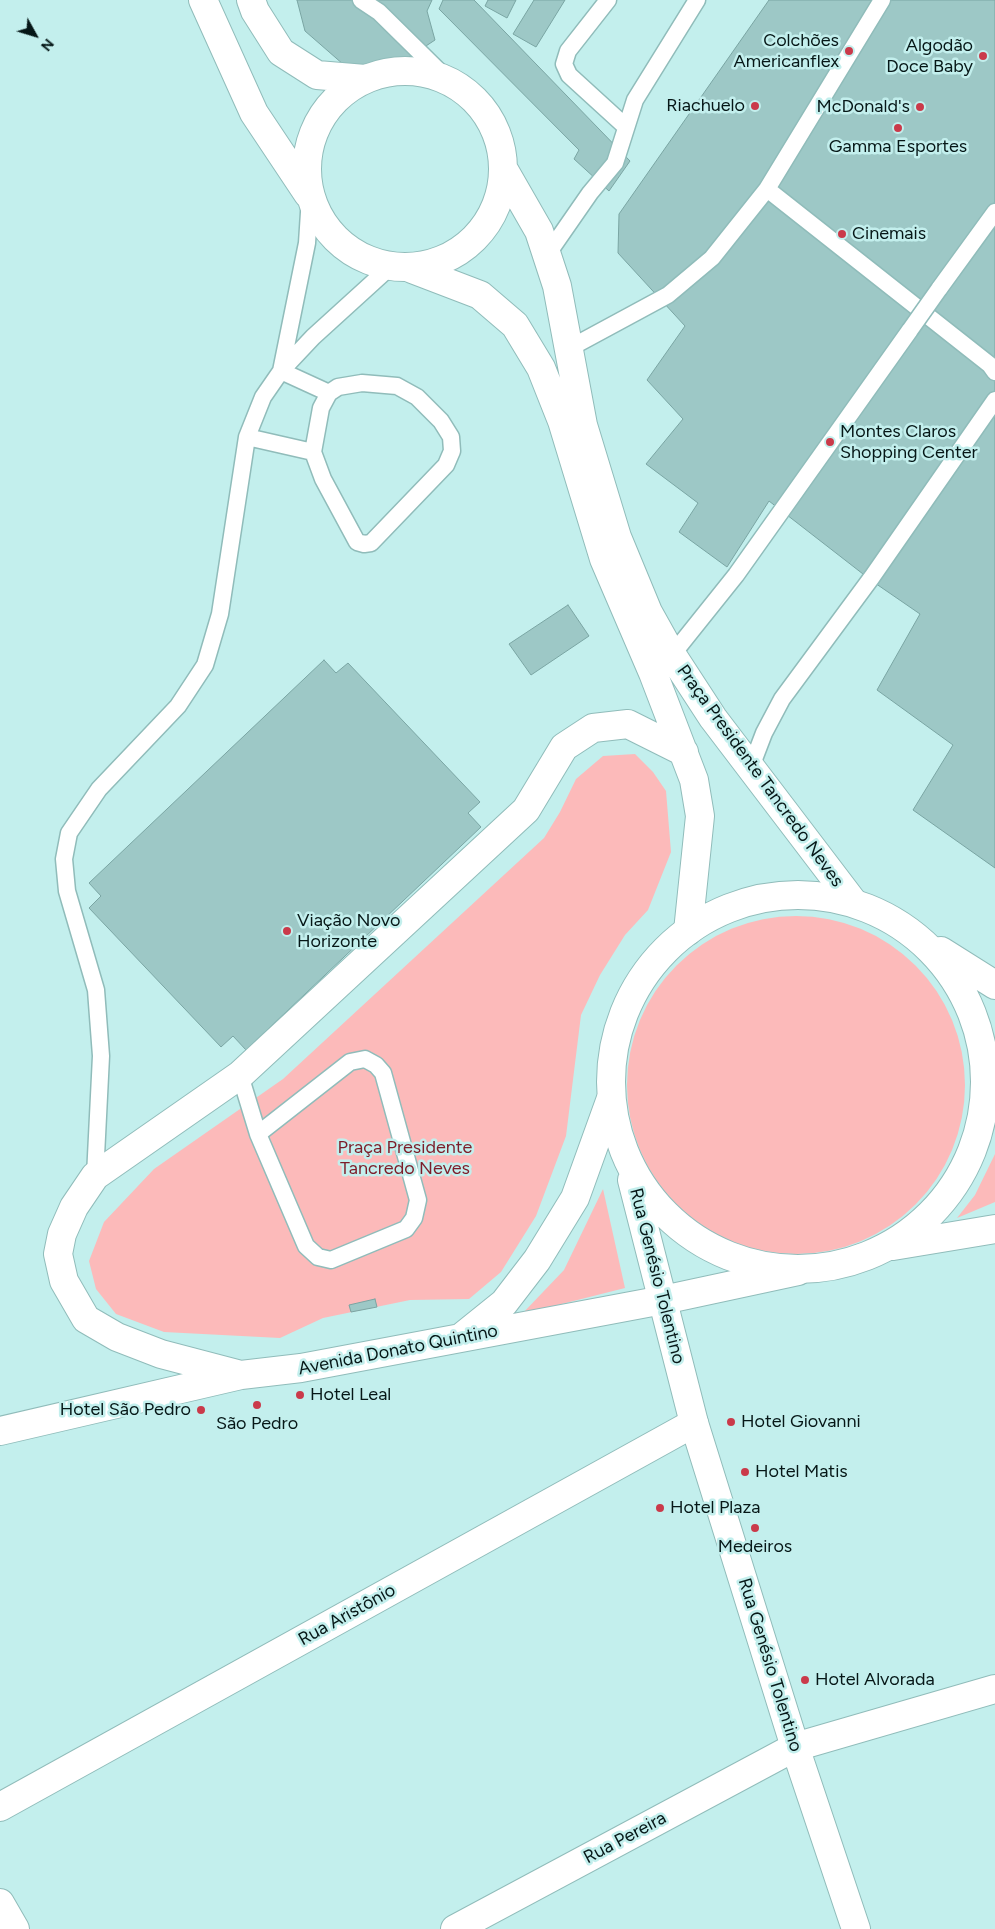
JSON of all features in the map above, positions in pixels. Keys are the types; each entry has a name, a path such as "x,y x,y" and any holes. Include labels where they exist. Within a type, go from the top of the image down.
{"street":[{"path":"203,0 254,113 310,197 321,223 339,244 363,259 401,268 480,295 515,326 541,368 562,421 604,559 653,673 694,780 700,816 688,931"},
{"path":"251,0 255,11 281,52 317,75 365,79"},
{"path":"310,197 306,169 310,141 322,115 341,94 365,79 392,71 420,71 447,80 471,95 489,116 500,142 504,170 500,198 488,224 469,245 445,260 401,268"},
{"name":"Praça Presidente Tancredo Neves","path":"504,170 539,231 547,255 557,286 584,425 617,537 648,612 672,655 713,718 853,902"},
{"path":"241,1375 161,1354 117,1337 86,1319 64,1281 58,1254 62,1234 74,1207 95,1176 240,1075 526,810 564,747 593,728 628,724 684,752"},
{"name":"Praça Presidente Tancredo Neves","path":"796,895 853,902 914,934 943,963 966,997 980,1035 985,1097 970,1157 937,1208 889,1247 845,1265 798,1271 729,1259 670,1222 628,1167 610,1101 610,1071 614,1045 627,1006 642,978 688,931 739,904 796,895"},
{"path":"914,934 995,985"},
{"name":"Praça Presidente Tancredo Neves","path":"460,1338 504,1303 538,1260 575,1198 610,1101"},
{"name":"Rua Genésio Tolentino","path":"628,1167 694,1422 795,1747 856,1929"},
{"path":"889,1247 988,1227"},
{"name":"Avenida Donato Quintino","path":"0,1431 241,1375 301,1368 663,1300 798,1271"},
{"name":"Rua Aristônio","path":"0,1807 694,1422"},
{"name":"Rua Pereira","path":"455,1929 795,1747 995,1689"},
{"path":"0,1902 15,1929"}],"lane":[{"path":"361,0 379,12 447,80"},
{"path":"608,0 568,51 564,64 569,74 626,127"},
{"path":"547,255 590,192 615,163 635,100 697,0"},
{"path":"568,350 668,295 712,258 767,190 882,0"},
{"path":"767,190 990,365 995,372"},
{"path":"281,371 307,243 310,197"},
{"path":"672,655 736,575 995,212"},
{"path":"95,1176 101,1056 96,990 68,891 64,859 69,833 99,789 178,706 205,665 220,614 247,437 262,396 281,371 313,337 401,268"},
{"path":"281,371 329,393"},
{"path":"362,383 397,386 417,397 441,421 451,437 452,451 446,465 371,543 364,544 357,542 323,479 313,452 321,408 329,393 338,387 362,383"},
{"path":"751,766 764,733 782,699 872,577 995,400"},
{"path":"247,437 313,452"},
{"path":"240,1075 258,1134 306,1246 318,1257 331,1260 406,1230 414,1218 418,1200 383,1073 376,1065 365,1059 350,1062 258,1134"}],"green space":[{"name":"Praça Presidente Tancredo Neves","path":"635,754 653,772 666,791 671,852 648,910 625,935 600,975 581,1015 566,1136 536,1216 501,1272 469,1299 410,1300 323,1318 280,1338 164,1332 116,1314 96,1289 89,1261 104,1222 154,1169 283,1079 544,838 560,812 576,779 603,756"},
{"path":"796,916 829,919 845,923 876,936 903,954 927,978 945,1005 958,1036 962,1052 965,1085 962,1118 958,1134 945,1165 927,1192 903,1216 876,1234 845,1247 829,1251 796,1254 763,1251 747,1247 716,1234 689,1216 665,1192 647,1165 634,1134 630,1118 627,1085 630,1052 634,1036 647,1005 665,978 689,954 716,936 747,923 763,919"},
{"path":"995,1154 995,1202 957,1218 975,1195"},
{"path":"603,1189 625,1288 522,1314 564,1270"}],"building":[{"path":"297,0 432,0 427,11 435,40 367,85 305,31"},
{"path":"443,0 474,0 630,161 609,191 574,159 579,150 439,9"},
{"path":"488,0 516,0 507,18 485,6"},
{"path":"534,0 565,0 536,47 513,34"},
{"name":"Montes Claros Shopping Center","path":"769,0 995,0 995,868 913,810 953,745 877,690 920,614 872,581 769,501 727,567 679,532 698,503 646,464 683,419 647,380 685,326 618,253 619,214"},
{"path":"568,605 589,636 531,675 509,644"},
{"path":"324,660 336,673 348,663 480,802 468,813 481,827 246,1050 233,1036 221,1047 89,908 101,896 89,883"},
{"path":"375,1299 377,1307 351,1312 349,1305"}],"place":[{"name":"Colchões Americanflex","path":"849,51"},
{"name":"Algodão Doce Baby","path":"983,56"},
{"name":"Riachuelo","path":"755,106"},
{"name":"McDonald's","path":"920,107"},
{"name":"Gamma Esportes","path":"898,128"},
{"name":"Cinemais","path":"842,234"},
{"name":"Montes Claros Shopping Center","path":"830,442"},
{"name":"Viação Novo Horizonte","path":"287,931"},
{"name":"Hotel Leal","path":"300,1395"},
{"name":"São Pedro","path":"257,1405"},
{"name":"Hotel São Pedro","path":"201,1410"},
{"name":"Hotel Giovanni","path":"731,1422"},
{"name":"Hotel Matis","path":"745,1472"},
{"name":"Hotel Plaza","path":"660,1508"},
{"name":"Medeiros","path":"755,1528"},
{"name":"Hotel Alvorada","path":"805,1680"}]}
